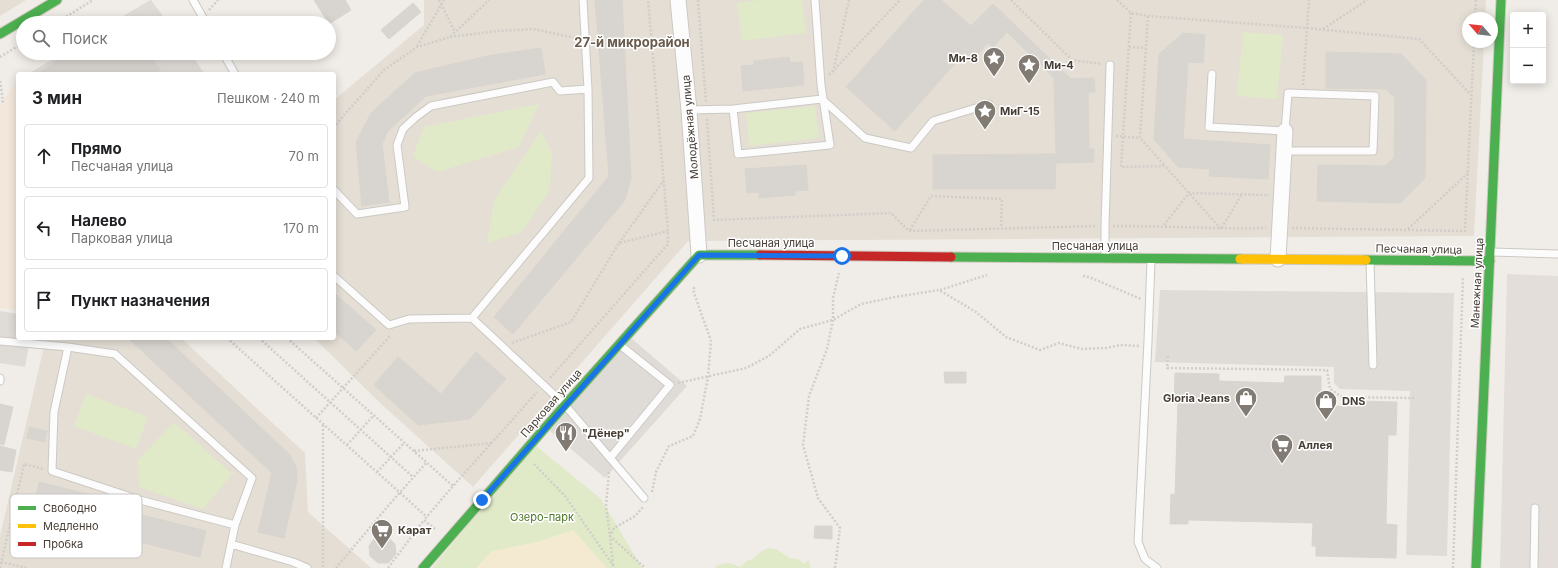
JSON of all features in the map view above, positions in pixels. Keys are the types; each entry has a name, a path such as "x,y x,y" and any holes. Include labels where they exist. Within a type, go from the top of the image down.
{"street":[{"path":"30,16 56,0"},
{"name":"Молодёжная улица","path":"678,0 689,110 699,255"},
{"name":"Манежная улица","path":"1476,568 1501,0"},
{"path":"0,34 16,24"},
{"path":"1278,259 1285,130"},
{"name":"Песчаная улица","path":"699,255 1370,260 1490,257"},
{"name":"Парковая улица","path":"423,568 565,405 699,255"}],"lane":[{"path":"193,0 202,16"},
{"path":"472,318 589,178 588,89 583,0"},
{"path":"733,109 738,154 830,145 822,99 815,0"},
{"path":"227,60 233,72"},
{"path":"1105,258 1110,65"},
{"path":"1212,74 1209,127 1285,130 1288,94 1375,96 1373,151 1284,151"},
{"path":"336,192 357,214 405,207 397,145 403,129 431,106 553,82 560,91 588,89"},
{"path":"689,110 733,109 822,99 865,138 911,148 933,122 989,104"},
{"path":"1490,257 1558,254"},
{"path":"1151,258 1138,542 1145,559 1157,568"},
{"path":"1370,260 1373,365"},
{"path":"336,278 389,325 410,319 472,318 565,405 646,500"},
{"path":"0,341 68,347 115,354 252,478 235,525 226,568"},
{"path":"610,458 670,385 619,344"},
{"path":"68,347 54,412 52,471 122,494"},
{"path":"142,501 235,525"},
{"path":"1534,568 1535,508"},
{"path":"231,544 293,562 307,568"}],"path":[{"path":"67,16 93,0"},
{"path":"439,0 455,32"},
{"path":"417,46 444,0"},
{"path":"450,37 489,0"},
{"path":"388,568 452,486 493,443 668,244 664,180 648,0"},
{"path":"832,72 850,0"},
{"path":"821,84 900,0"},
{"path":"1011,0 1072,60 1110,65"},
{"path":"1117,0 1131,13 1148,16 1307,28 1419,39 1471,95"},
{"path":"1302,94 1309,0"},
{"path":"1322,30 1367,0"},
{"path":"1475,12 1476,0"},
{"path":"1131,13 1121,167 1165,166"},
{"path":"1140,138 1148,16"},
{"path":"336,125 384,70 417,46 450,37 497,31 534,29 558,35 585,39"},
{"path":"0,57 16,47"},
{"path":"1128,47 1146,48"},
{"path":"714,220 891,213 909,231 1164,226 1221,229 1280,228 1465,231 1474,48"},
{"path":"0,81 3,101 0,103"},
{"path":"1109,136 1140,138 1221,229"},
{"path":"1408,230 1468,173"},
{"path":"502,346 571,322 619,243 664,180"},
{"path":"1164,226 1189,193"},
{"path":"1189,193 1270,195"},
{"path":"1221,229 1242,194"},
{"path":"909,231 931,196 1002,199 1001,228"},
{"path":"619,243 668,230"},
{"path":"835,568 840,528 818,498 803,445 809,396 827,349 833,320 834,298 842,256"},
{"path":"670,385 746,368 769,356 800,329 833,320 861,304 940,290 989,274"},
{"path":"1452,568 1464,274"},
{"path":"1082,276 1090,277 1150,302"},
{"path":"610,536 614,528 635,516 646,500 656,472 669,446 693,436 700,419 708,377 711,341 693,290 695,283 691,284"},
{"path":"940,290 976,312 1006,336 1040,350 1060,343 1082,349 1106,348 1120,345 1147,347"},
{"path":"316,418 395,330 389,325"},
{"path":"229,340 427,517"},
{"path":"261,340 413,477"},
{"path":"289,340 452,486"},
{"path":"1168,356 1168,368 1326,370 1330,389 1342,397 1414,398"},
{"path":"347,445 374,416"},
{"path":"323,424 324,568"},
{"path":"377,472 404,443"},
{"path":"413,451 493,443"},
{"path":"610,458 606,506 613,565"},
{"path":"336,568 426,462"},
{"path":"534,463 565,496 615,568"},
{"path":"17,494 24,464 52,471"},
{"path":"424,520 447,540"},
{"path":"0,568 10,524"},
{"path":"610,536 645,568"},
{"path":"1,562 27,568"}],"shaded area":[{"path":"0,0 26,0 0,16"},
{"path":"151,0 163,16 124,16"},
{"path":"424,0 1486,0 1485,12 1462,12 1462,48 1484,48 1474,236 688,241 473,487 378,401 316,340 336,340 336,98 424,25"},
{"path":"51,60 195,60 204,72 31,72"},
{"path":"16,83 16,311 0,308 0,105"},
{"path":"1507,274 1558,276 1558,568 1500,568"},
{"path":"1160,290 1454,293 1447,556 1406,555 1410,391 1340,389 1334,383 1334,367 1155,362"},
{"path":"0,311 16,314 16,340 30,340 25,367 0,363"},
{"path":"630,337 687,386 605,478 550,431"},
{"path":"46,340 183,340 305,453 308,512 371,568 0,568 0,536"}],"green space":[{"path":"760,0 802,0 806,33 742,41 737,3"},
{"path":"1243,32 1283,35 1277,99 1237,96"},
{"path":"539,104 519,147 437,172 413,156 424,127"},
{"path":"815,106 819,138 749,146 746,113"},
{"path":"541,131 552,153 550,190 522,232 487,243 494,200"},
{"path":"86,394 148,417 136,449 74,426"},
{"path":"174,422 232,474 203,509 139,487 138,460"},
{"name":"Озеро-парк","path":"535,445 601,499 642,568 432,568"},
{"path":"768,548 776,549 790,558 798,559 805,564 809,561 811,568 715,568 717,565 728,563 741,567 746,561 753,559 760,552"}],"sand":[{"path":"573,530 607,568 476,568 492,551 537,542"}],"building":[{"path":"314,0 345,0 351,10 336,20 336,16 324,16"},
{"path":"595,0 622,0 631,178 625,200 513,334 494,317 609,176"},
{"path":"924,0 941,0 971,26 993,4 1071,79 1094,78 1095,92 1088,92 1089,149 1094,149 1094,162 1056,163 1056,157 1055,189 933,189 933,155 1056,154 1054,78 1007,32 993,47 988,43 973,59 965,52 895,131 846,87"},
{"path":"413,3 421,12 389,39 381,30"},
{"path":"1183,33 1205,35 1203,63 1188,62 1183,139 1270,145 1268,179 1209,176 1210,169 1178,167 1154,139 1159,54"},
{"path":"541,48 545,74 426,96 388,131 382,144 389,202 362,206 356,142 371,113 415,73 487,56"},
{"path":"1326,52 1401,54 1426,80 1425,178 1400,203 1317,201 1318,165 1385,166 1394,158 1395,98 1386,89 1326,88"},
{"path":"789,57 790,63 802,62 804,85 743,91 741,66 754,65 754,61"},
{"path":"59,60 154,60 160,70 157,72 40,72"},
{"path":"806,165 808,190 795,191 795,195 759,198 759,192 747,193 745,169"},
{"path":"336,295 376,330 356,351 336,333"},
{"path":"130,340 168,340 289,454 296,467 297,481 284,538 258,532 272,473"},
{"path":"476,352 506,379 470,419 418,425 374,385 398,357 441,394"},
{"path":"944,372 966,372 966,383 945,383"},
{"name":"Аллея","path":"1175,373 1219,374 1219,381 1284,383 1285,376 1321,376 1321,396 1329,406 1354,407 1354,401 1397,402 1396,435 1388,435 1386,524 1397,525 1396,558 1316,556 1316,546 1312,546 1313,523 1188,520 1188,524 1170,524 1171,494 1175,495 1178,403 1174,403"},
{"path":"0,404 13,407 4,445 0,444"},
{"path":"29,427 47,431 45,442 27,438"},
{"path":"0,446 16,450 12,472 0,470"},
{"path":"39,482 88,494 36,494"},
{"path":"142,515 206,531 200,557 142,542"},
{"path":"815,526 832,526 832,539 814,538"},
{"name":"Карат","path":"376,536 387,536 395,544 396,554 388,563 378,563 370,556 369,546"}],"traffic: fast":[{"path":"30,16 57,0"},
{"path":"1476,568 1501,0"},
{"path":"0,34 16,24"},
{"path":"423,568 565,405 699,255 760,255"},
{"path":"951,257 1240,259"},
{"path":"1366,260 1490,261"}],"traffic: slow":[{"path":"1240,259 1366,260"}],"traffic: jam":[{"path":"760,255 951,257"}],"place":[{"name":"Ми-8","path":"994,78"},
{"name":"Ми-4","path":"1029,84"},
{"name":"МиГ-15","path":"985,130"},
{"name":"Gloria Jeans","path":"1246,418"},
{"name":"DNS","path":"1326,420"},
{"name":"\"Дёнер\"","path":"566,452"},
{"name":"Аллея","path":"1282,464"},
{"name":"Карат","path":"382,550"}],"district":[{"name":"27-й микрорайон","path":"632,42"}],"route":[{"path":"482,500 699,255 842,256"}]}
